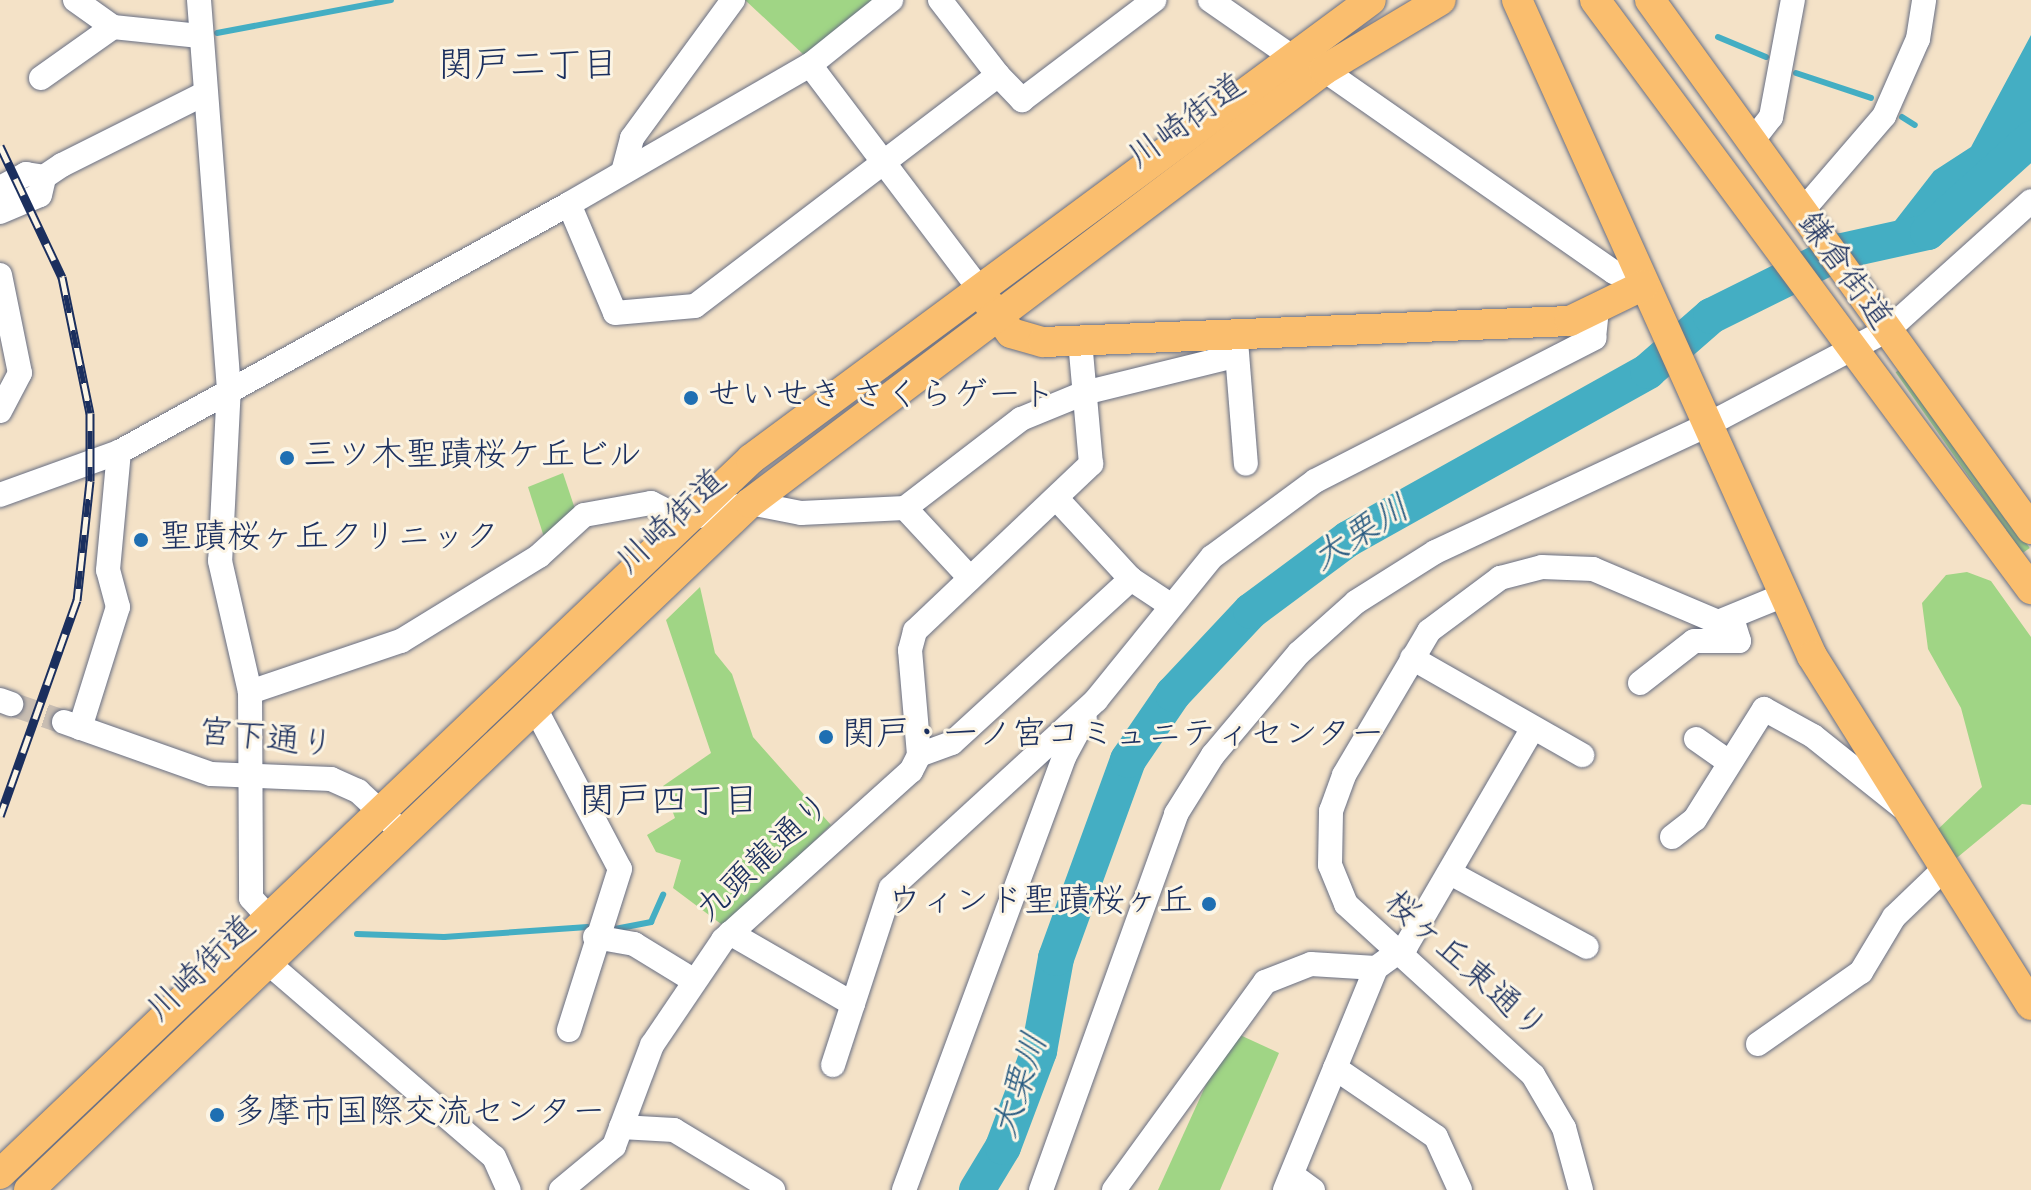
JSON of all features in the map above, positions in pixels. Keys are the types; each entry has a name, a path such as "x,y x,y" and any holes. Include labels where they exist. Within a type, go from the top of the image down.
{"main road":[{"name":"川崎街道","path":"3,1168 684,520 786,430 1289,55 1371,0"},
{"name":"川崎街道","path":"36,1188 402,832 750,503 994,312 1324,70 1441,0"},
{"path":"1517,0 1784,595 1837,702 2031,1005"},
{"name":"鎌倉街道","path":"1595,0 2031,589"},
{"name":"鎌倉街道","path":"1650,0 1806,212 2031,529"},
{"path":"977,286 994,312 1026,340 1236,346 1570,321 1597,308 1650,298"}],"street":[{"path":"75,0 113,27 200,36"},
{"path":"199,0 229,386 220,561 250,692 251,898 268,917"},
{"path":"623,172 632,138 733,0"},
{"path":"0,495 119,452 229,386 569,204 810,65 891,0"},
{"path":"940,0 998,75 1022,100 1154,0"},
{"path":"1210,0 1289,55"},
{"path":"1753,140 1771,117 1793,0"},
{"path":"1806,212 1884,116 1918,39 1924,0"},
{"path":"41,78 113,27"},
{"path":"810,65 977,286"},
{"path":"1324,70 1650,298"},
{"path":"569,204 615,313 695,306 998,75"},
{"path":"0,188 26,174 44,177 204,94"},
{"path":"0,212 40,195 44,177"},
{"path":"1041,1190 1176,814 1261,693 1315,637 1402,571 1850,346 1886,324 2031,201"},
{"path":"0,275 20,373 0,411"},
{"path":"904,1190 1064,757 1096,700 1167,603 1222,548 1315,481 1594,338 1597,308"},
{"path":"1080,341 1091,464 1058,500 970,578 911,640 919,755 952,743 1131,579"},
{"path":"250,692 401,641 539,556 584,515 651,503 684,520 750,503 801,513 905,508 1021,419 1084,393 1236,346 1246,464"},
{"name":"宮下通り","path":"119,452 108,570 118,607 72,725 180,767 251,777 331,779 380,811 402,832"},
{"path":"1058,500 1131,579 1167,603"},
{"path":"905,508 970,578"},
{"name":"桜ヶ丘東通り","path":"1581,1190 1564,1128 1533,1075 1386,962 1346,904 1328,839 1344,775 1412,658 1469,595 1542,567 1606,573 1703,620 1733,621"},
{"path":"1640,683 1694,641 1739,641 1733,621 1784,595"},
{"path":"1412,658 1582,755"},
{"path":"833,1065 891,888 1096,700"},
{"path":"534,706 620,869 595,937 569,1030"},
{"path":"1672,837 1695,819 1728,761 1764,709 1813,736 1904,809"},
{"path":"1313,1190 1289,1183 1335,1068 1386,962 1452,874 1533,728"},
{"path":"1696,739 1728,761"},
{"name":"九頭龍通り","path":"561,1190 610,1153 652,1045 693,980 730,933 911,771 919,755"},
{"path":"1758,1044 1861,972 1894,917 1943,870"},
{"path":"1452,874 1587,947"},
{"path":"730,933 853,1004"},
{"path":"595,937 634,944 693,980"},
{"path":"267,962 494,1157 509,1190"},
{"path":"1114,1190 1265,982 1311,964 1386,962"},
{"path":"1335,1068 1436,1137 1460,1190"},
{"path":"621,1127 674,1130 773,1190"},
{"path":"3,1168 36,1188"}],"green space":[{"path":"745,0 876,0 804,55"},
{"path":"1903,367 2030,548 2022,553 1896,372"},
{"path":"563,473 576,512 544,537 528,487"},
{"path":"1967,572 1991,581 2031,637 2031,805 2022,804 1953,861 1934,833 1982,787 1961,708 1928,649 1922,603 1946,575"},
{"path":"700,587 715,653 732,674 753,737 831,825 725,927 673,888 681,860 656,852 647,835 675,818 663,786 711,753 666,620"},
{"path":"1240,1035 1279,1053 1220,1190 1158,1190 1220,1054"}],"water":[{"path":"2031,35 2031,155 1928,232 1878,243 1934,171 1971,147"}],"waterway":[{"path":"217,33 391,0"},
{"path":"1718,37 1766,57"},
{"path":"1796,73 1871,98"},
{"path":"1902,117 1915,125"},
{"name":"大栗川","path":"977,1190 1003,1147 1039,1051 1056,958 1128,760 1173,694 1251,611 1348,539 1648,371 1711,316 1842,251 1928,232 2031,139"},
{"path":"615,929 651,922 663,895"},
{"path":"357,934 444,937 588,927"}],"tunnel":[{"path":"11,704 64,722"}],"railway":[{"path":"0,146 62,277 90,413 90,481 77,600 0,816"}],"place":[{"name":"せいせき さくらゲート","path":"691,398"},
{"name":"三ツ木聖蹟桜ケ丘ビル","path":"287,458"},
{"name":"聖蹟桜ヶ丘クリニック","path":"141,540"},
{"name":"関戸・一ノ宮コミュニティセンター","path":"826,737"},
{"name":"ウィンド聖蹟桜ヶ丘","path":"1209,904"},
{"name":"多摩市国際交流センター","path":"217,1115"}],"district":[{"name":"関戸二丁目","path":"528,68"},
{"name":"関戸四丁目","path":"669,804"}]}
